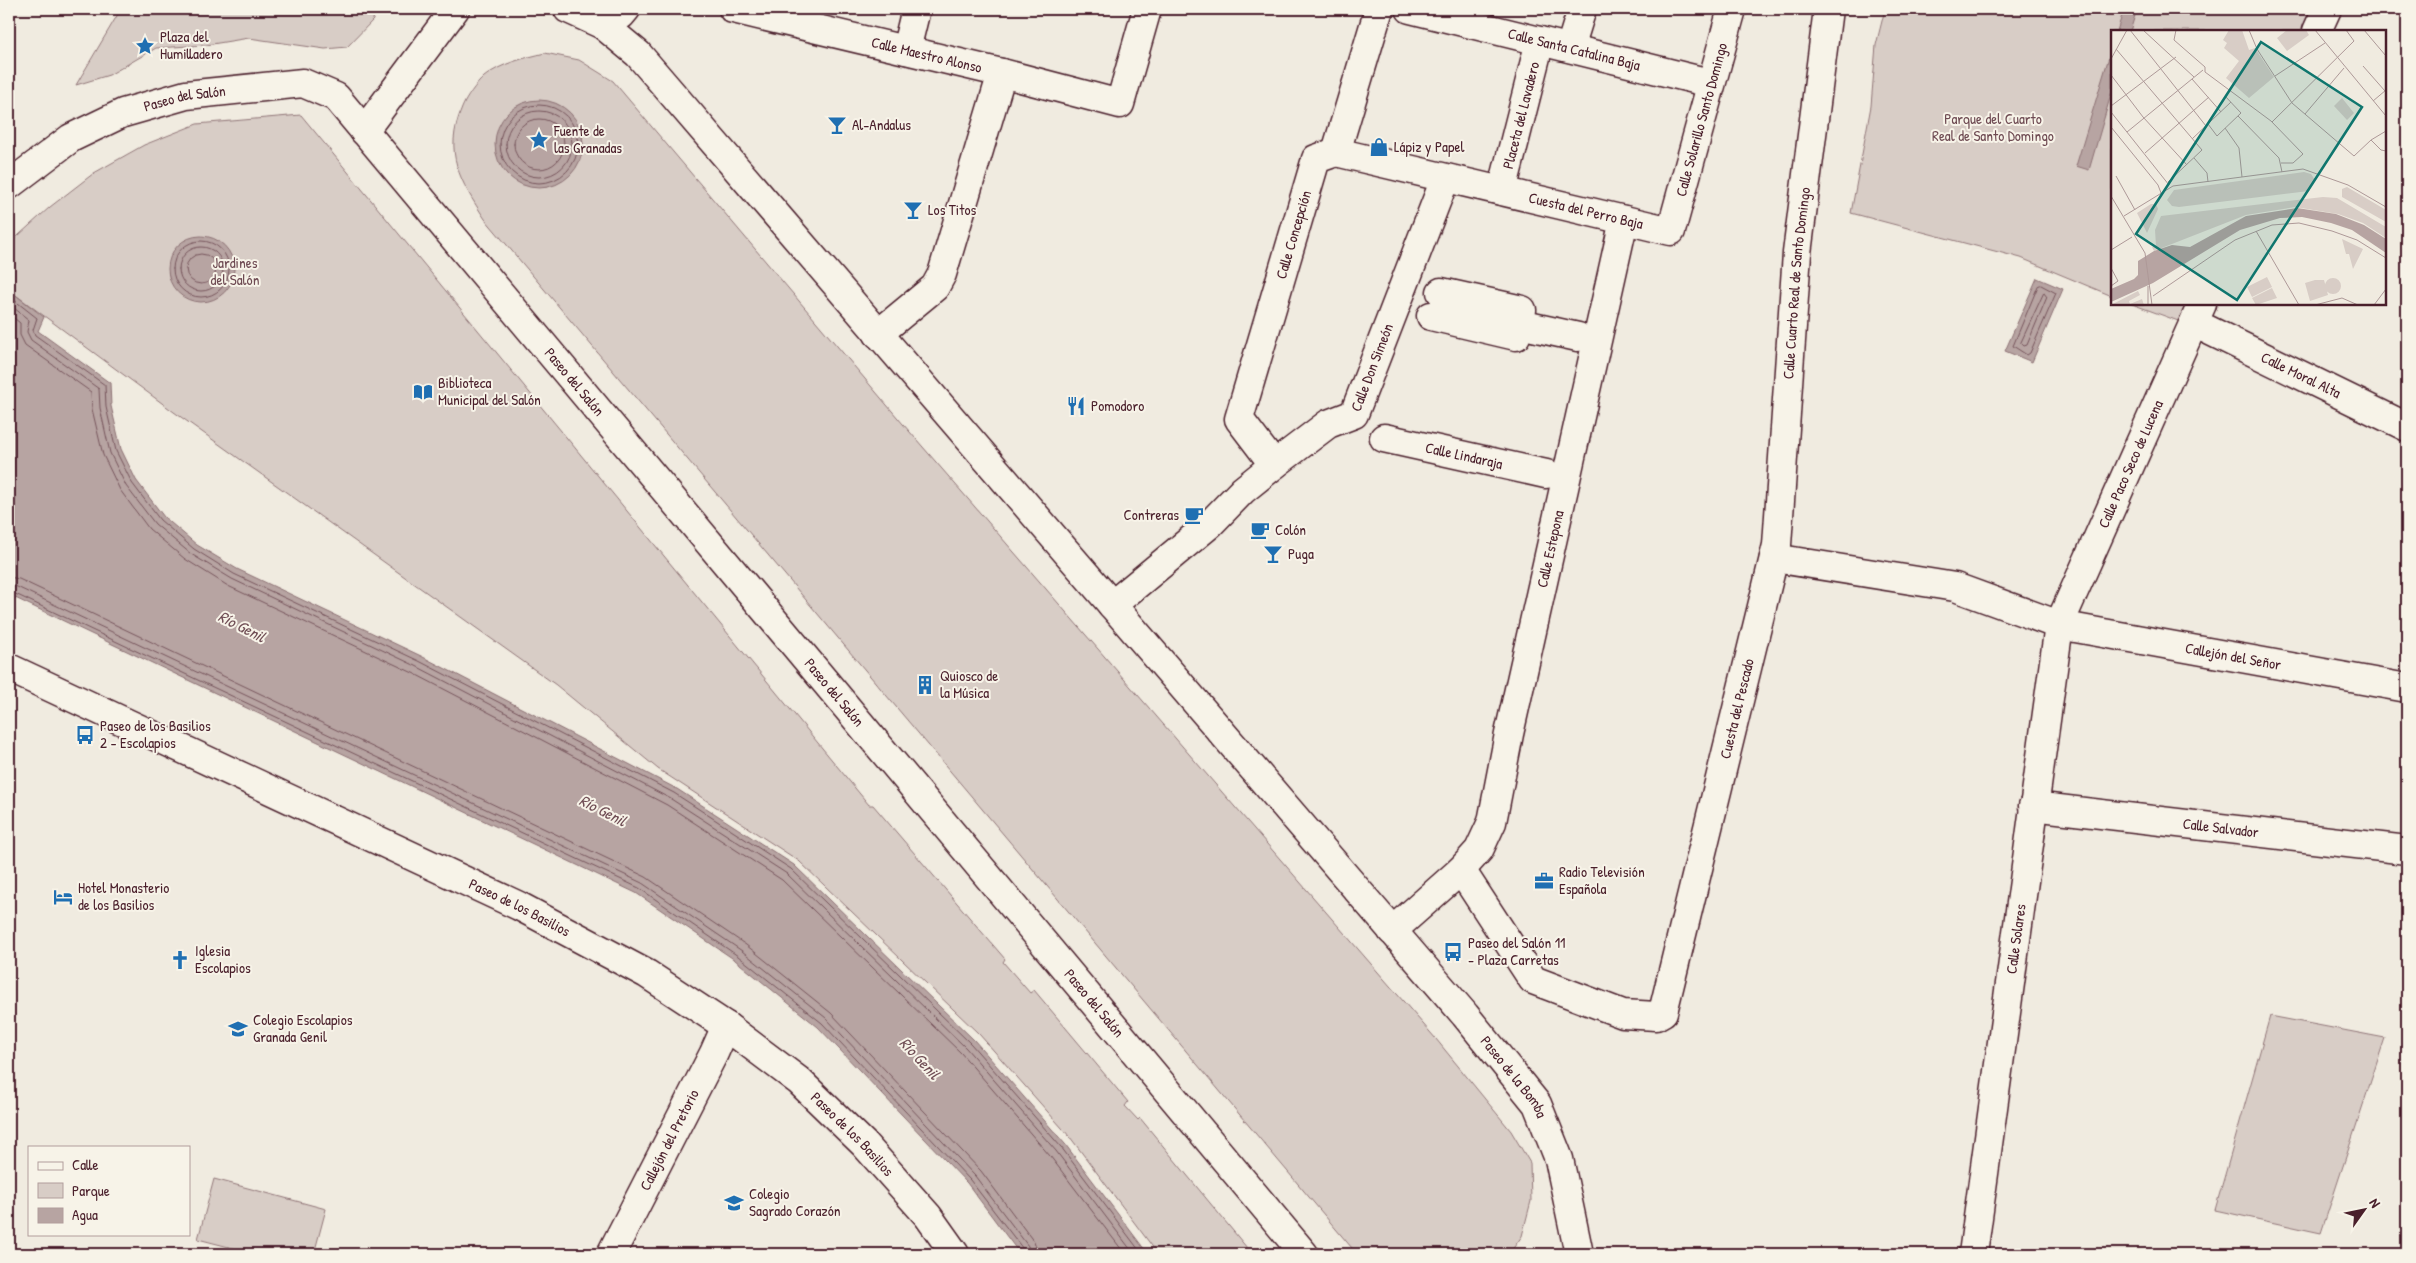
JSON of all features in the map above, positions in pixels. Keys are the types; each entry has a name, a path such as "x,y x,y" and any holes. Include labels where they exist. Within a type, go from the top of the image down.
{"street":[{"path":"364,130 455,9"},
{"path":"603,25 621,15 626,9"},
{"name":"Calle Maestro Alonso","path":"733,9 1002,73 1120,104 1147,9"},
{"path":"906,50 916,9"},
{"path":"1336,152 1380,9"},
{"name":"Calle Santa Catalina Baja","path":"1410,9 1710,83"},
{"path":"1570,48 1582,9"},
{"name":"Calle Solarillo Santo Domingo","path":"1671,231 1710,83 1732,9"},
{"name":"Calle Cuarto Real de Santo Domingo","path":"1774,558 1777,545 1797,253 1828,9"},
{"path":"2317,30 2327,9"},
{"path":"572,10 603,25 638,54 1392,931"},
{"name":"Placeta del Lavadero","path":"1502,191 1540,41"},
{"path":"878,334 935,287 942,274 1002,73"},
{"name":"Paseo del Salón","path":"9,185 71,138 123,113 186,95 303,82 336,97 1304,1254"},
{"name":"Cuesta del Perro Baja","path":"1336,152 1671,231"},
{"name":"Calle Concepción","path":"1274,466 1239,419 1316,159 1336,152"},
{"name":"Calle Don Simeón","path":"1112,605 1210,524 1243,490 1328,424 1354,414 1445,179"},
{"name":"Calle Estepona","path":"1392,931 1461,870 1479,850 1492,822 1509,734 1624,220"},
{"path":"1436,304 1516,336 1519,324 1578,337"},
{"name":"Calle Moral Alta","path":"2198,314 2407,427"},
{"name":"Calle Paco Seco de Lucena","path":"2059,625 2198,314"},
{"name":"Calle Lindaraja","path":"1384,438 1546,474"},
{"path":"1774,558 1955,587 2059,625"},
{"name":"Cuesta del Pescado","path":"1461,870 1533,980 1623,1014 1656,1016 1663,1012 1774,558"},
{"name":"Callejón del Señor","path":"2059,625 2407,688"},
{"name":"Calle Solares","path":"1972,1254 2059,625"},
{"name":"Paseo de los Basilios","path":"9,668 519,906 647,974 726,1026 799,1081 864,1144 928,1216 956,1254"},
{"name":"Calle Salvador","path":"2033,806 2407,850"},
{"name":"Paseo de la Bomba","path":"1392,931 1465,1015 1537,1104 1559,1158 1579,1254"},
{"name":"Callejón del Pretorio","path":"612,1254 726,1026"}],"green space":[{"name":"Plaza del Humilladero","path":"121,9 375,9 373,20 347,47 325,49 249,38 206,45 156,48 109,75 76,85"},
{"name":"Parque del Cuarto Real de Santo Domingo","path":"1885,9 2315,9 2305,30 2111,30 2111,296 2021,258 1851,213 1871,106 1876,45"},
{"path":"545,53 579,60 613,81 903,424 1436,1039 1511,1131 1530,1163 1531,1201 1522,1236 1509,1254 1357,1254 485,219 468,192 457,166 454,153 454,139 462,108 475,87 491,72 513,62"},
{"name":"Jardines del Salón","path":"301,115 869,805 873,805 1005,959 1003,962 1030,993 1034,990 1128,1102 1125,1106 1138,1120 1140,1118 1252,1254 1158,1254 1070,1137 979,1034 799,861 658,769 556,685 174,412 9,290 9,244 50,207 94,173 144,145 197,124"},
{"path":"2135,305 2189,305 2181,322"},
{"path":"2270,1016 2385,1038 2321,1233 2215,1210"},
{"path":"214,1179 326,1209 314,1254 256,1254 198,1239"}],"water":[{"path":"2124,9 2137,9 2130,30 2117,30"},
{"path":"2111,50 2111,94 2089,170 2076,166"},
{"name":"Fuente de las Granadas","path":"539,100 556,103 570,113 580,127 583,144 580,161 570,175 556,185 539,188 522,185 508,175 498,161 495,144 498,127 508,113 522,103"},
{"path":"194,236 208,236 220,241 229,250 234,262 232,282 225,293 208,302 194,302 182,297 173,288 168,276 168,262 173,250 182,241"},
{"path":"2037,278 2063,289 2032,362 2005,351"},
{"name":"Río Genil","path":"9,290 44,317 38,331 110,383 111,406 121,449 136,480 164,517 197,545 237,569 421,656 677,789 794,865 974,1040 1065,1144 1148,1254 1020,1254 967,1183 818,1027 735,960 636,893 9,595"}],"place":[{"name":"Plaza del Humilladero","path":"145,46"},
{"name":"Al-Andalus","path":"837,125"},
{"name":"Fuente de las Granadas","path":"539,140"},
{"name":"Lápiz y Papel","path":"1379,147"},
{"name":"Los Titos","path":"913,210"},
{"name":"Biblioteca Municipal del Salón","path":"423,392"},
{"name":"Pomodoro","path":"1076,406"},
{"name":"Contreras","path":"1194,515"},
{"name":"Colón","path":"1260,530"},
{"name":"Puga","path":"1273,554"},
{"name":"Quiosco de la Música","path":"925,685"},
{"name":"Paseo de los Basilios 2 - Escolapios","path":"85,735"},
{"name":"Radio Televisión Española","path":"1544,881"},
{"name":"Hotel Monasterio de los Basilios","path":"63,897"},
{"name":"Paseo del Salón 11 - Plaza Carretas","path":"1453,952"},
{"name":"Iglesia Escolapios","path":"180,960"},
{"name":"Colegio Escolapios Granada Genil","path":"238,1029"},
{"name":"Colegio Sagrado Corazón","path":"734,1203"}]}
